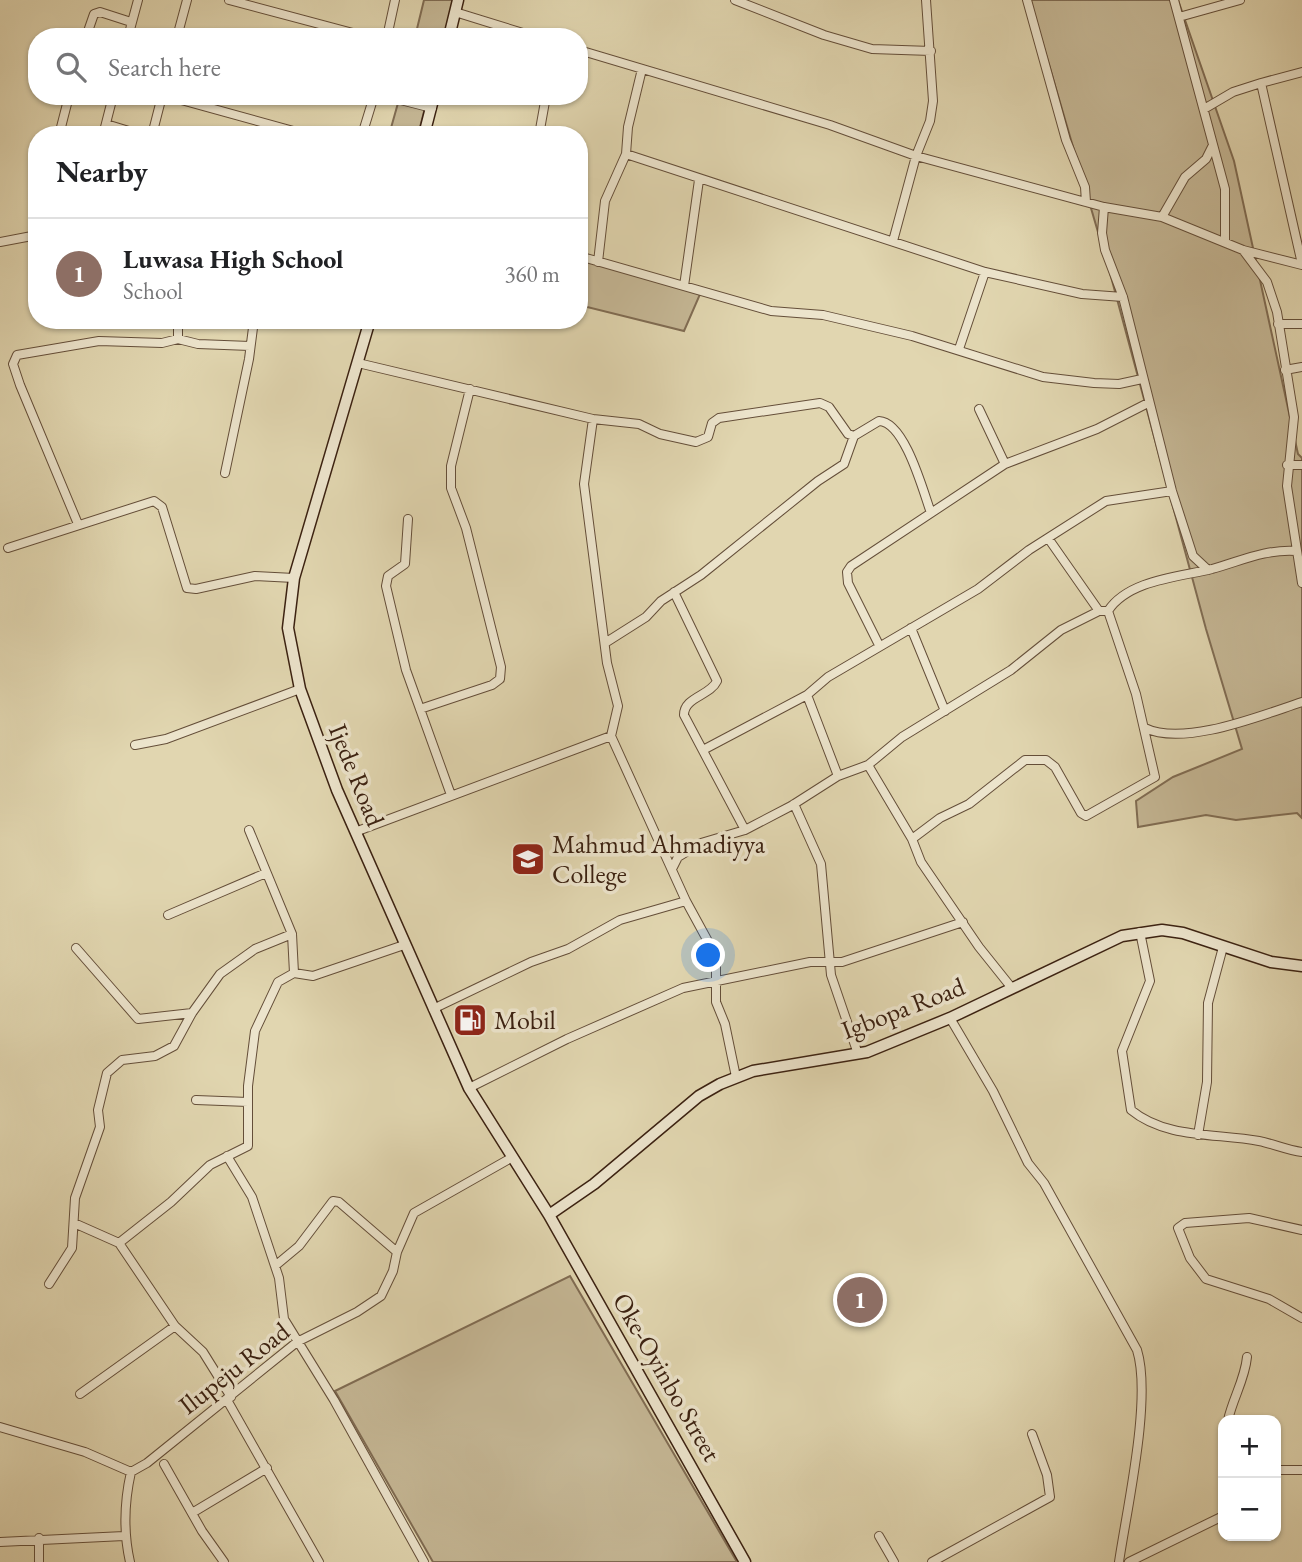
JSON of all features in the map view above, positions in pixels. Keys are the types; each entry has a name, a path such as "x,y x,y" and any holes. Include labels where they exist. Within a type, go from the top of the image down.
{"main road":[{"path":"451,28 458,0"},
{"path":"426,126 432,105"},
{"name":"Ijede Road","path":"367,329 294,578 288,628 300,689 314,733 355,832 469,1088 549,1215"},
{"name":"Igbopa Road","path":"549,1215 594,1184 699,1096 736,1077 777,1066 858,1054 950,1018 1108,942 1140,932 1183,933 1271,962 1302,966"},
{"name":"Oke-Oyinbo Street","path":"549,1215 745,1562"}],"street":[{"path":"130,28 138,0"},
{"path":"179,28 187,0"},
{"path":"229,0 334,28"},
{"path":"389,28 395,0"},
{"path":"735,0 824,35 872,49 931,51"},
{"path":"893,241 916,156 930,121 933,101 926,0"},
{"path":"1027,0 1066,140 1085,187 1086,202"},
{"path":"1174,0 1226,195 1225,242"},
{"path":"1179,17 1240,0"},
{"path":"89,28 94,14 100,12 131,22"},
{"path":"455,12 507,28"},
{"path":"588,53 830,125 916,156 1104,207 1162,217 1243,250 1302,264 1261,83"},
{"path":"598,262 605,201 626,154 631,111 642,69"},
{"path":"1204,109 1233,92 1302,72"},
{"path":"61,126 67,105"},
{"path":"111,105 106,124 113,126"},
{"path":"154,126 160,105"},
{"path":"199,105 275,126"},
{"path":"365,126 371,105"},
{"path":"541,126 544,105"},
{"path":"1162,217 1185,177 1206,159 1212,144"},
{"path":"626,154 985,272 1082,294 1123,297"},
{"path":"684,286 699,180"},
{"path":"1104,207 1102,233 1105,250 1123,297 1172,491 1193,556 1208,570"},
{"path":"0,242 28,237"},
{"path":"1243,250 1268,282 1278,324 1294,417 1287,465 1288,497 1301,580"},
{"path":"588,259 771,311 823,315 959,349 1043,377 1119,384 1142,379"},
{"path":"959,349 985,272"},
{"path":"1278,324 1302,324"},
{"path":"178,329 178,339"},
{"path":"225,473 253,329"},
{"path":"78,524 20,385 14,358 23,353 99,341 162,343 178,339 198,344 250,346"},
{"path":"358,363 593,419 630,422 660,434 701,441 708,438 712,423 719,418 820,403 829,407 848,434 854,436"},
{"path":"1285,370 1302,367"},
{"path":"421,709 492,685 500,679 501,667 466,528 451,488 451,466 470,389"},
{"path":"879,645 848,583 847,572 851,566 1005,464 1097,429 1148,404"},
{"path":"979,409 1005,464"},
{"path":"593,419 584,484 605,643 618,706 611,736 687,901 716,956 714,984 736,1077"},
{"path":"605,643 646,617 674,592 701,575 802,493 844,464 854,436 879,421 892,426 905,443 932,513"},
{"path":"1287,465 1302,464"},
{"path":"703,750 807,695 828,677 978,589 1048,538 1106,502 1172,491"},
{"path":"8,548 154,501 162,507 187,588 196,589 256,576 294,578"},
{"path":"408,519 405,564 388,576 386,586 406,670 451,795"},
{"path":"912,839 940,818 969,804 1026,760 1046,760 1055,767 1081,813 1091,815 1155,777 1145,728 1103,611 1048,538"},
{"path":"668,857 678,857 702,843 745,830 794,804 838,776 868,765 892,744 1011,670 1061,630 1103,611 1141,587 1208,570 1266,551 1296,551"},
{"path":"674,592 717,681 713,688 688,703 683,711 745,830"},
{"path":"911,628 945,711"},
{"path":"135,745 166,739 300,689"},
{"path":"807,695 838,776"},
{"path":"1145,728 1164,735 1179,734 1240,722 1302,702"},
{"path":"355,832 611,736"},
{"path":"868,765 912,839 921,862 1011,987"},
{"path":"794,804 821,864 831,975 858,1054"},
{"path":"249,830 292,934 294,973"},
{"path":"673,867 678,857"},
{"path":"168,915 266,873"},
{"path":"433,1009 531,962 568,949 620,920 687,901"},
{"path":"469,1088 567,1038 683,988 697,984 714,984 810,962 842,962 963,922"},
{"path":"1140,932 1150,981 1123,1044 1131,1110 1150,1122 1198,1135 1258,1141 1302,1152"},
{"path":"49,1284 72,1248 78,1185 100,1127 98,1110 107,1073 122,1060 155,1056 174,1046 192,1013 220,974 235,961 267,943 292,934"},
{"path":"119,1243 171,1202 210,1165 248,1146 248,1102 255,1031 278,982 294,973 313,976 404,945"},
{"path":"1198,1135 1207,1083 1208,1003 1223,947"},
{"path":"76,948 138,1019 192,1013"},
{"path":"950,1018 993,1091 1028,1163 1044,1183 1138,1350 1142,1371 1139,1425 1119,1562"},
{"path":"196,1100 248,1102"},
{"path":"226,1156 251,1197 281,1288 281,1313 334,1400 424,1562"},
{"name":"Ilupeju Road","path":"131,1472 147,1463 229,1399 297,1342 357,1312 381,1296 414,1213 511,1158"},
{"path":"275,1266 299,1246 333,1201 339,1202 397,1252"},
{"path":"1302,1230 1249,1218 1185,1223 1178,1228 1190,1258 1206,1279 1269,1299 1302,1318"},
{"path":"74,1223 119,1243 174,1326 203,1352 319,1562"},
{"path":"80,1394 174,1326"},
{"path":"1229,1415 1234,1395 1245,1373 1247,1357"},
{"path":"0,1427 85,1452 131,1472 125,1498 124,1536 130,1562"},
{"path":"932,1562 1050,1497 1046,1475 1032,1434"},
{"path":"164,1464 224,1562"},
{"path":"192,1513 267,1468"},
{"path":"1281,1470 1302,1469"},
{"path":"1129,1562 1218,1518"},
{"path":"0,1542 39,1538 124,1536"},
{"path":"878,1536 894,1562"},
{"path":"39,1538 39,1562"}],"shaded area":[{"path":"424,0 453,0 446,28 417,28"},
{"path":"1030,0 1178,0 1234,161 1298,454 1302,458 1302,818 1297,813 1236,820 1206,815 1138,827 1136,801 1173,777 1242,749 1206,629 1110,273"},
{"path":"397,105 426,105 420,126 392,126"},
{"path":"588,261 701,292 684,331 588,307"},
{"path":"570,1276 737,1562 433,1562 335,1391"}],"place":[{"name":"Mahmud Ahmadiyya College","path":"528,859"},
{"name":"Mobil","path":"470,1020"},
{"name":"Luwasa High School","path":"860,1300"}]}
